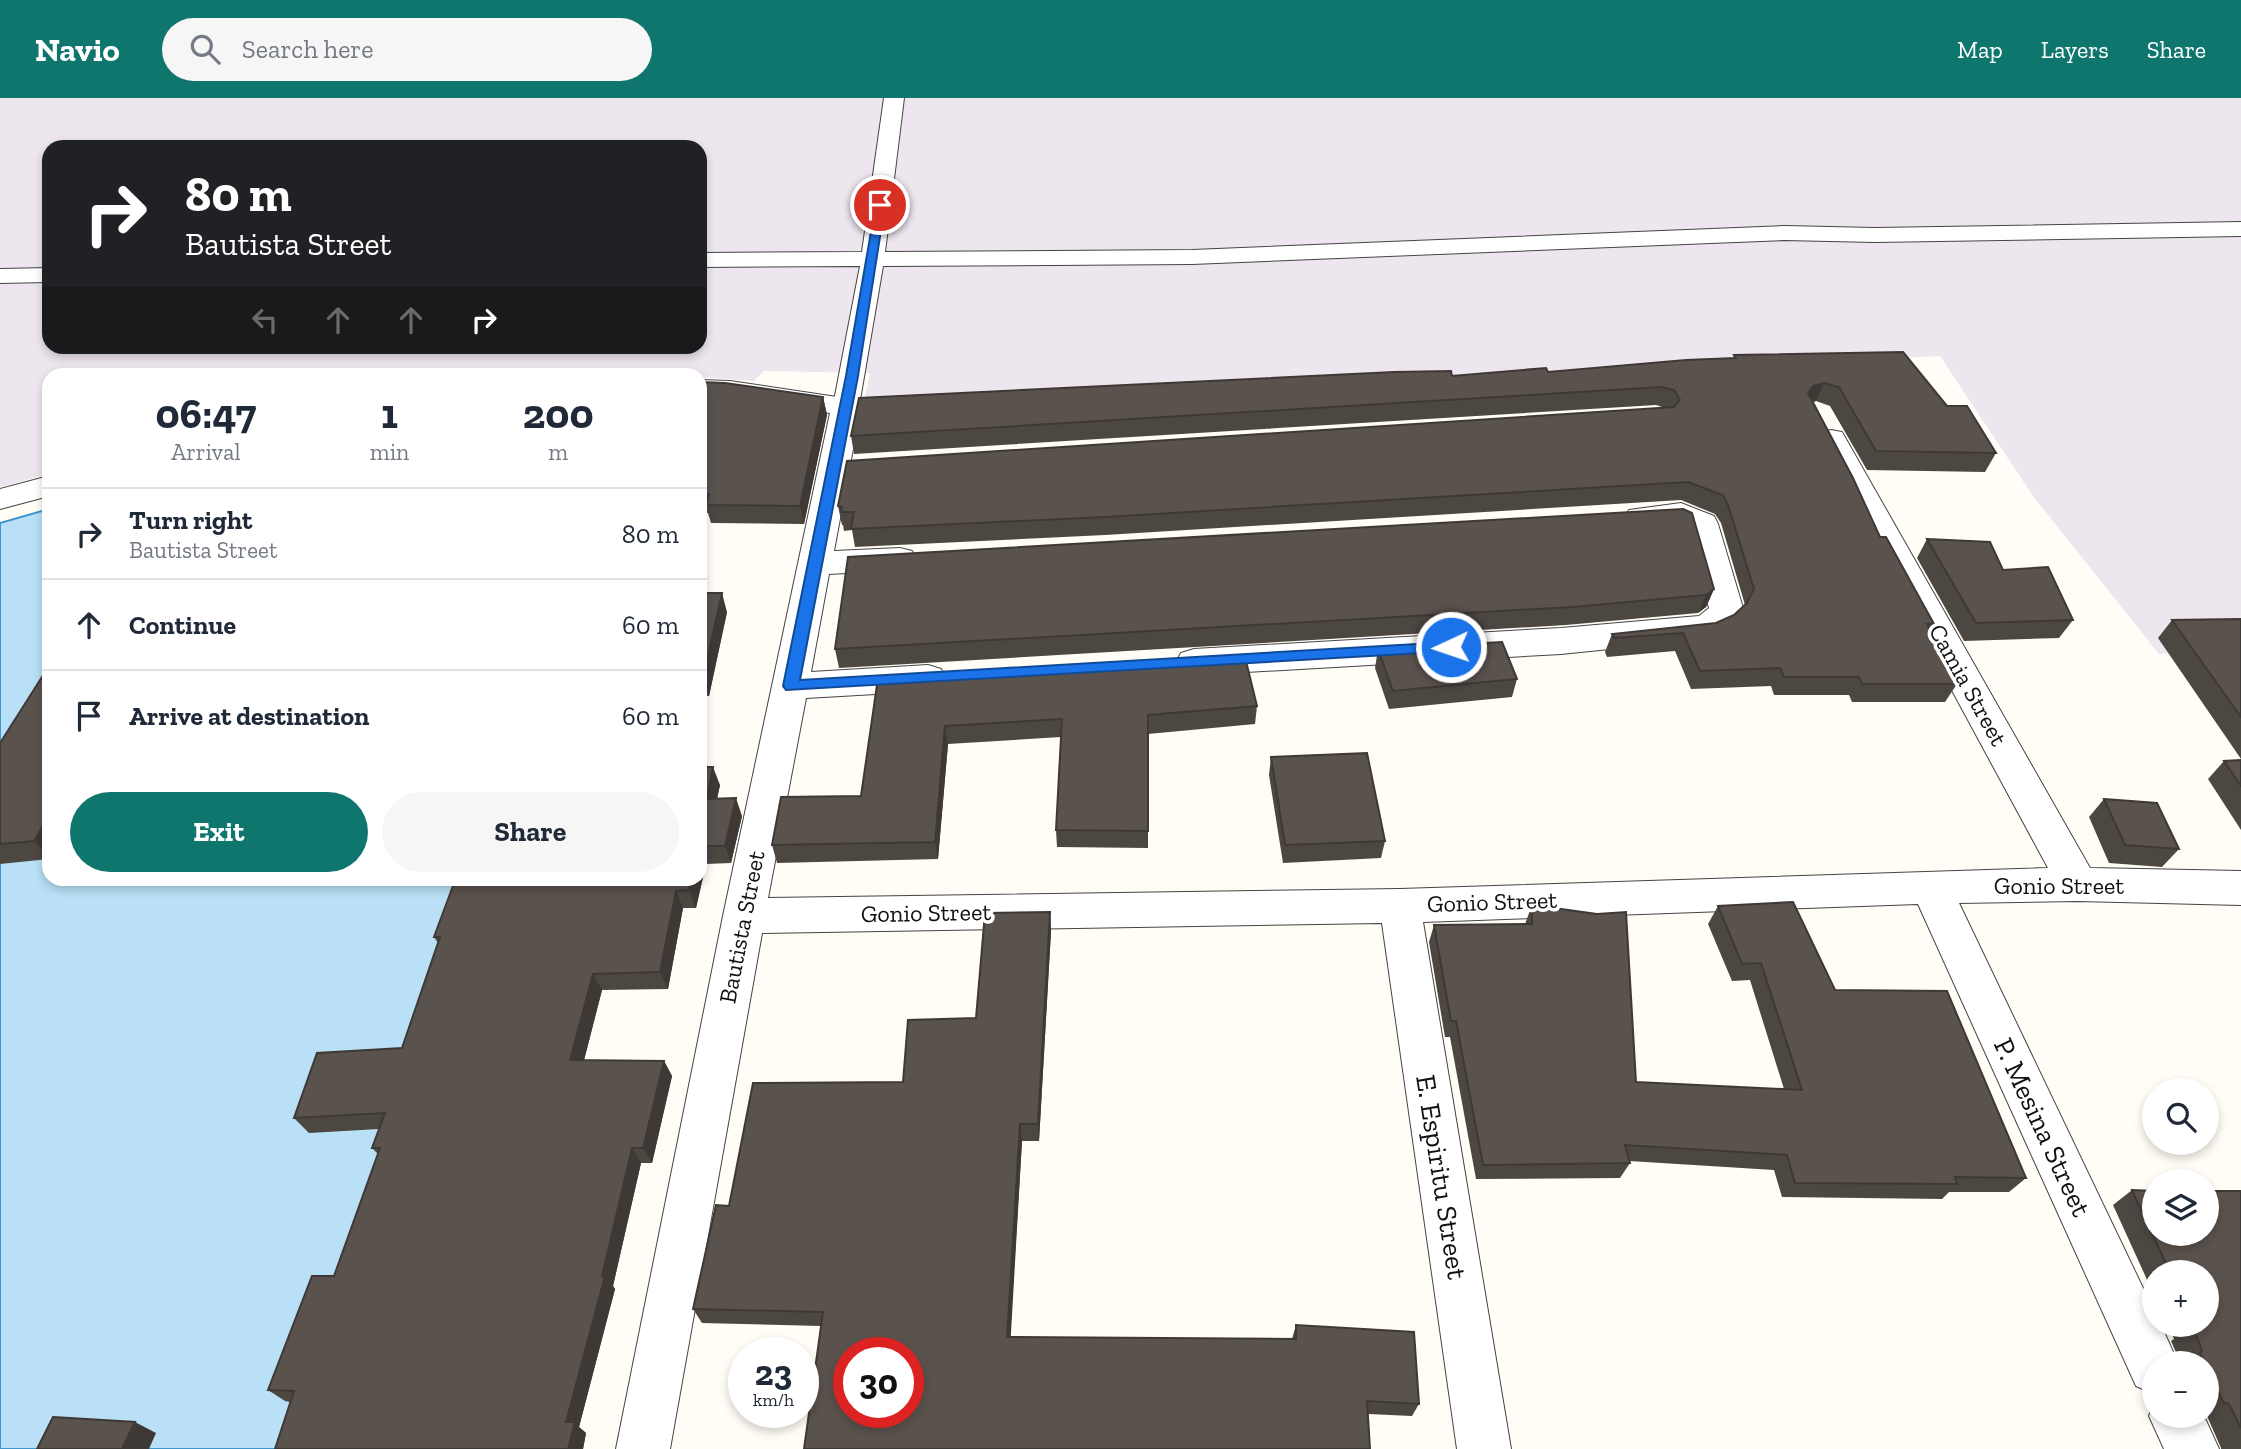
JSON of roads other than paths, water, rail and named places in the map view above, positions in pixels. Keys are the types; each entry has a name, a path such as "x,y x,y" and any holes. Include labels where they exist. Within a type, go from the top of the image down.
{"street":[{"path":"707,390 730,390 846,406"},
{"name":"Bautista Street","path":"643,1449 814,563 851,466 846,406"},
{"name":"Camia Street","path":"1817,413 2078,884"},
{"path":"0,499 42,488"},
{"path":"1162,664 1561,640 1707,627 1721,617 1726,608 1702,524 1681,514 1613,518"},
{"path":"814,563 925,558"},
{"path":"791,686 956,676"},
{"name":"Gonio Street","path":"744,916 1400,905 2078,884 2241,888"},
{"name":"P. Mesina Street","path":"1931,887 2146,1351"},
{"name":"E. Espiritu Street","path":"1400,905 1484,1449"},
{"path":"2182,1428 2192,1449"}],"lane":[{"path":"846,406 873,258 894,98"},
{"path":"707,260 1192,257 1784,233 1875,235 2241,229"},
{"path":"0,276 42,275"}],"water":[{"path":"42,511 42,725 0,788 0,523"},
{"path":"42,851 42,886 479,886 278,1449 0,1449 0,856"}]}
